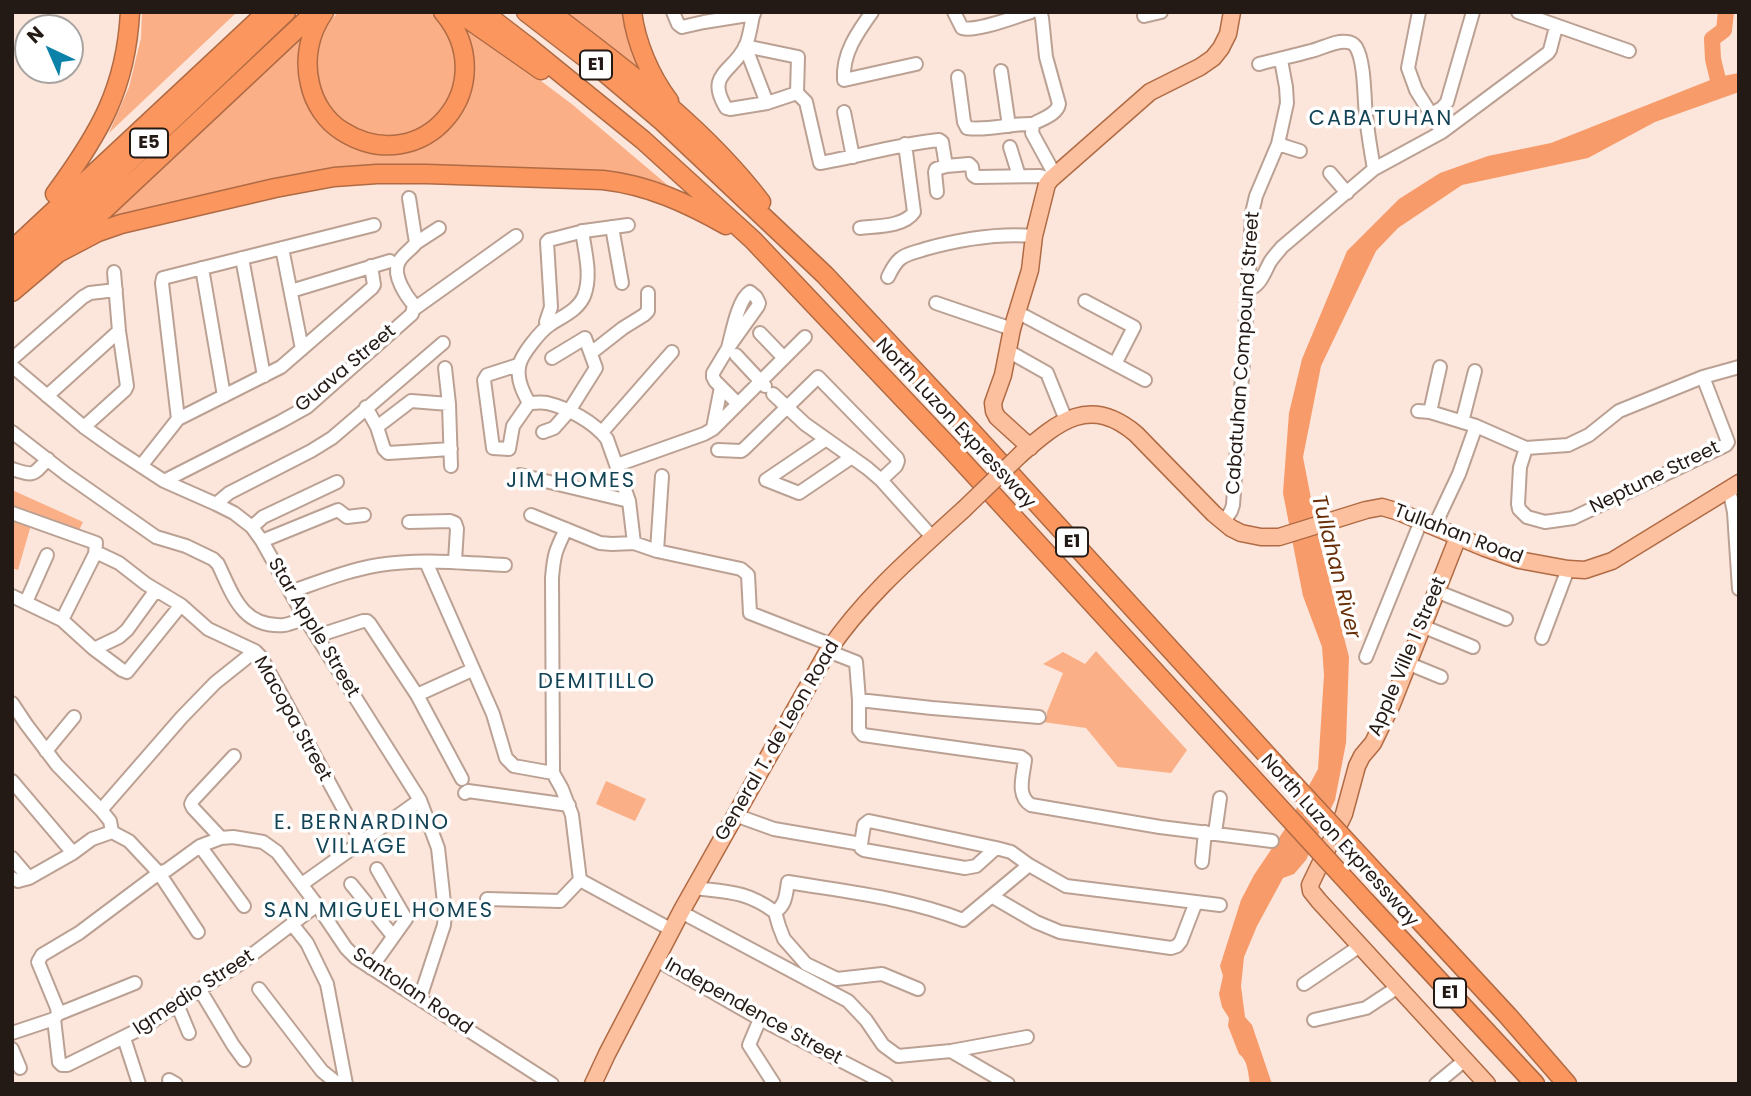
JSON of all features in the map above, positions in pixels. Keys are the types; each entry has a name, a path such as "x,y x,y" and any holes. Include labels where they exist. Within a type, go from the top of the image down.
{"highway":[{"path":"55,194 95,136 114,95 126,52 130,12"},
{"path":"12,237 249,12"},
{"name":"E5","path":"12,250 267,12"},
{"name":"E5","path":"12,273 286,12"},
{"path":"12,292 58,253 315,12"},
{"path":"324,12 309,46 307,62 316,101 328,119 345,133 363,141 388,146 412,142 435,130 457,102 466,63 458,35 443,12"},
{"path":"458,12 538,68 601,107"},
{"name":"North Luzon Expressway","path":"483,12 643,140 753,240 959,458 1535,1084"},
{"name":"North Luzon Expressway","path":"526,12 663,122 833,283 1508,1016 1567,1084"},
{"path":"550,12 679,115 744,179 791,241"},
{"path":"632,12 648,65 662,92 679,115"},
{"path":"58,253 98,232 144,218 275,188 334,177 377,174 625,182 684,202 753,240"}],"main road":[{"path":"1026,451 997,417 993,403 1003,375 1012,328 1030,270 1034,236 1044,193 1053,177 1150,92 1213,58 1228,34 1232,12"},
{"name":"General T. de Leon Road","path":"593,1084 694,888 830,648 865,604 1045,433 1066,420 1092,414 1122,422 1223,523 1248,535 1284,536"},
{"name":"Tullahan Road","path":"1284,536 1382,507 1519,560 1585,570 1612,561 1734,486"},
{"name":"Apple Ville 1 Street","path":"1360,946 1311,891 1310,886 1344,814 1357,766 1373,743 1392,704 1458,537"},
{"path":"1360,946 1487,1084"}],"street":[{"path":"673,12 682,27 754,13 745,46 717,87 728,109 767,103 797,93"},
{"path":"872,12 852,42 843,71 844,80 916,64"},
{"path":"954,12 962,28 968,30 1031,12"},
{"path":"958,77 967,128 1033,124 1054,113 1059,104 1046,57 1040,12"},
{"path":"1144,16 1161,12"},
{"path":"1419,12 1408,68 1416,90 1441,132"},
{"path":"1430,115 1447,102 1473,12"},
{"path":"1518,12 1629,51"},
{"path":"1248,290 1259,283 1271,260 1282,247 1374,169 1441,132 1548,52 1556,27"},
{"path":"1259,64 1343,41 1351,42 1356,47 1363,76 1369,145 1374,169"},
{"path":"745,46 798,57 797,93"},
{"path":"745,46 767,103"},
{"name":"Cabatuhan Compound Street","path":"1223,523 1233,505 1252,213 1256,196 1278,144 1287,103 1281,60"},
{"path":"1001,71 1009,126"},
{"path":"797,93 806,102 820,163 905,144 941,140 946,166"},
{"path":"844,111 853,157"},
{"path":"937,192 936,169 946,166 971,165 976,177 1053,177 1032,133 1033,124"},
{"path":"860,228 896,223 909,218 914,212 905,144"},
{"path":"1278,144 1300,151"},
{"path":"1010,147 1019,176"},
{"path":"1330,173 1347,193"},
{"path":"409,198 416,243 439,228"},
{"path":"178,419 163,278 374,225"},
{"path":"547,326 551,307 547,242 582,231 628,225"},
{"path":"612,227 622,283"},
{"path":"529,403 513,426 509,449 494,448 484,380 487,375 518,365 547,326 573,310 584,297 588,279 582,231"},
{"path":"414,309 516,236"},
{"path":"888,277 899,260 924,250 981,237 1034,236"},
{"name":"Guava Street","path":"164,481 307,407 412,314 414,305 403,293 397,270 399,261 416,243"},
{"path":"282,248 302,349"},
{"path":"243,258 264,376"},
{"path":"290,291 390,261"},
{"path":"141,466 178,419 264,376 302,349 372,288 374,285 371,266"},
{"path":"202,268 224,396"},
{"path":"84,427 127,386 114,272"},
{"path":"12,359 83,297 90,293 116,290"},
{"path":"591,353 623,328 645,316 648,312 648,293"},
{"path":"1086,301 1134,327 1115,364"},
{"path":"936,303 1012,328"},
{"path":"1017,312 1145,380"},
{"path":"47,396 119,331"},
{"path":"760,333 784,358"},
{"path":"617,465 708,431 805,337"},
{"path":"543,432 554,428 569,411 596,368 585,338 552,358"},
{"path":"216,504 229,493 311,452 332,438 443,343"},
{"path":"737,403 713,377 713,373 732,351 805,424 881,480 933,538"},
{"path":"1008,351 1047,373 1066,420"},
{"path":"589,439 600,431 672,352"},
{"path":"518,365 520,384 529,403"},
{"name":"Star Apple Street","path":"12,366 84,427 164,481 234,513 252,527 262,541 305,618 419,800 432,828 438,848 445,912 444,925 420,998"},
{"path":"1440,367 1424,412 1476,426 1525,448 1568,445 1589,435 1619,411 1703,377 1739,367"},
{"path":"445,368 451,466"},
{"path":"1462,422 1475,371"},
{"path":"721,387 708,431 716,447 741,451 818,377 897,458 896,466 881,480"},
{"name":"Neptune Street","path":"1525,448 1520,467 1519,509 1527,517 1545,522 1573,518 1728,442 1703,377"},
{"path":"377,427 411,401 449,404"},
{"path":"529,403 546,403 569,411 600,431 607,439 629,501 634,543"},
{"path":"366,407 388,453 451,449"},
{"path":"1366,657 1428,524 1459,474 1476,426"},
{"path":"12,432 66,474 156,537 186,546 213,559 236,602 250,617 260,623 285,625 305,618"},
{"path":"825,440 766,480 799,493 852,457"},
{"path":"12,469 30,475 48,459"},
{"path":"520,475 629,501"},
{"path":"657,551 662,476"},
{"path":"252,527 263,517 337,482"},
{"path":"1734,486 1739,589"},
{"path":"262,541 338,510 347,517 364,515"},
{"name":"Macopa Street","path":"12,513 94,542 97,546 95,554 118,563 181,605 208,629 255,651 267,668 361,841"},
{"path":"531,515 600,543 634,543 657,551 741,569 748,575 750,613 856,662 859,730 863,735 1019,756 1025,760 1021,791 1026,802 1031,805 1160,827 1272,841"},
{"path":"409,522 455,523 457,529 454,561"},
{"path":"566,529 553,556 552,773 562,789 572,815 578,875 580,880 672,929"},
{"path":"62,620 95,554"},
{"path":"26,602 47,555"},
{"path":"290,592 377,565 454,561 505,565"},
{"path":"426,562 493,714 506,758 514,766 552,773"},
{"path":"1542,638 1568,569"},
{"path":"94,649 119,637 156,590"},
{"path":"1436,592 1506,619"},
{"path":"12,596 62,620 94,649 127,671 181,605"},
{"path":"317,636 367,621 417,695 462,779"},
{"path":"1422,626 1472,648"},
{"path":"102,810 215,683 255,651"},
{"path":"1407,663 1441,677"},
{"path":"417,695 472,670"},
{"path":"859,700 1039,717"},
{"path":"12,703 57,765 102,810 110,821 112,832"},
{"path":"46,751 74,717"},
{"path":"221,838 191,804 234,756"},
{"path":"12,781 73,853"},
{"path":"464,793 468,790 569,804"},
{"path":"1202,862 1220,797"},
{"path":"302,884 419,800"},
{"path":"734,815 774,829 861,844"},
{"path":"996,848 976,866 965,868 864,850 861,844 864,825 869,821 996,848 1011,852 1066,886 1220,905"},
{"path":"12,878 18,881 29,878 92,839 112,832 129,841 159,873 198,932"},
{"name":"Santolan Road","path":"56,1017 57,1007 38,962 42,955 79,933 200,846 221,838 233,837 263,842 277,852 356,958 552,1084"},
{"path":"200,846 244,906"},
{"path":"12,858 29,878"},
{"path":"775,912 782,908 785,902 788,882 908,902 937,909 964,920 1029,865"},
{"path":"372,968 406,919 377,869"},
{"path":"487,899 560,901 580,880"},
{"path":"351,884 393,936"},
{"path":"694,888 741,893 754,898 775,912 784,939 806,964 837,979 882,974 918,989"},
{"path":"993,897 1036,922 1060,932 1171,948 1181,941 1196,902"},
{"name":"Igmedio Street","path":"56,1017 59,1062 67,1065 146,1026 241,963 317,905"},
{"path":"681,912 848,1001 866,1020 883,1045 898,1056 951,1051 1027,1037"},
{"path":"292,923 307,943 327,984 346,1084"},
{"path":"1304,984 1360,946"},
{"name":"Independence Street","path":"657,960 760,1019 886,1084"},
{"path":"12,1033 135,983"},
{"path":"1314,1020 1366,1009 1398,987"},
{"path":"259,989 322,1071 338,1084"},
{"path":"200,990 244,1060"},
{"path":"177,1004 189,1033"},
{"path":"760,1019 749,1045 774,1084"},
{"path":"124,1038 139,1084"},
{"path":"12,1049 19,1068"},
{"path":"951,1051 1008,1084"},
{"path":"1436,1084 1465,1060"}],"shaded area":[{"path":"142,12 237,12 109,133 129,87 141,38"},
{"path":"338,12 436,12 459,58 450,102 427,128 395,140 350,131 319,98 314,53 322,31"},
{"path":"449,12 573,105 684,199 666,191 378,171 90,231 312,26 310,105 387,151 462,104"},
{"path":"556,12 627,12 651,86"},
{"path":"1739,73 1739,92 1655,122 1588,158 1462,185 1398,228 1376,251 1321,366 1303,457 1319,540 1349,657 1346,743 1335,800 1306,860 1294,874 1283,878 1244,957 1241,986 1245,1017 1252,1025 1272,1084 1250,1084 1246,1063 1239,1054 1228,1026 1229,1018 1222,1007 1219,994 1223,976 1220,966 1241,900 1254,875 1287,826 1318,769 1324,675 1322,647 1303,596 1283,493 1289,413 1302,359 1347,251 1399,199 1440,173 1488,156 1551,143 1718,77"},
{"path":"12,490 83,522 75,539 33,518 18,570 12,568"},
{"path":"1096,651 1187,750 1171,773 1118,767 1086,728 1043,722 1063,673 1043,664 1063,652 1085,664"},
{"path":"606,781 646,799 635,821 596,804"}],"waterway":[{"path":"1720,88 1713,59 1712,39 1724,30 1726,12"}],"district":[{"name":"CABATUHAN","path":"1381,120"},
{"name":"JIM HOMES","path":"571,482"},
{"name":"DEMITILLO","path":"597,683"},
{"name":"E. BERNARDINO VILLAGE","path":"362,836"},
{"name":"SAN MIGUEL HOMES","path":"379,912"}],"water label":[{"name":"Tullahan River","path":"1335,567"}]}
